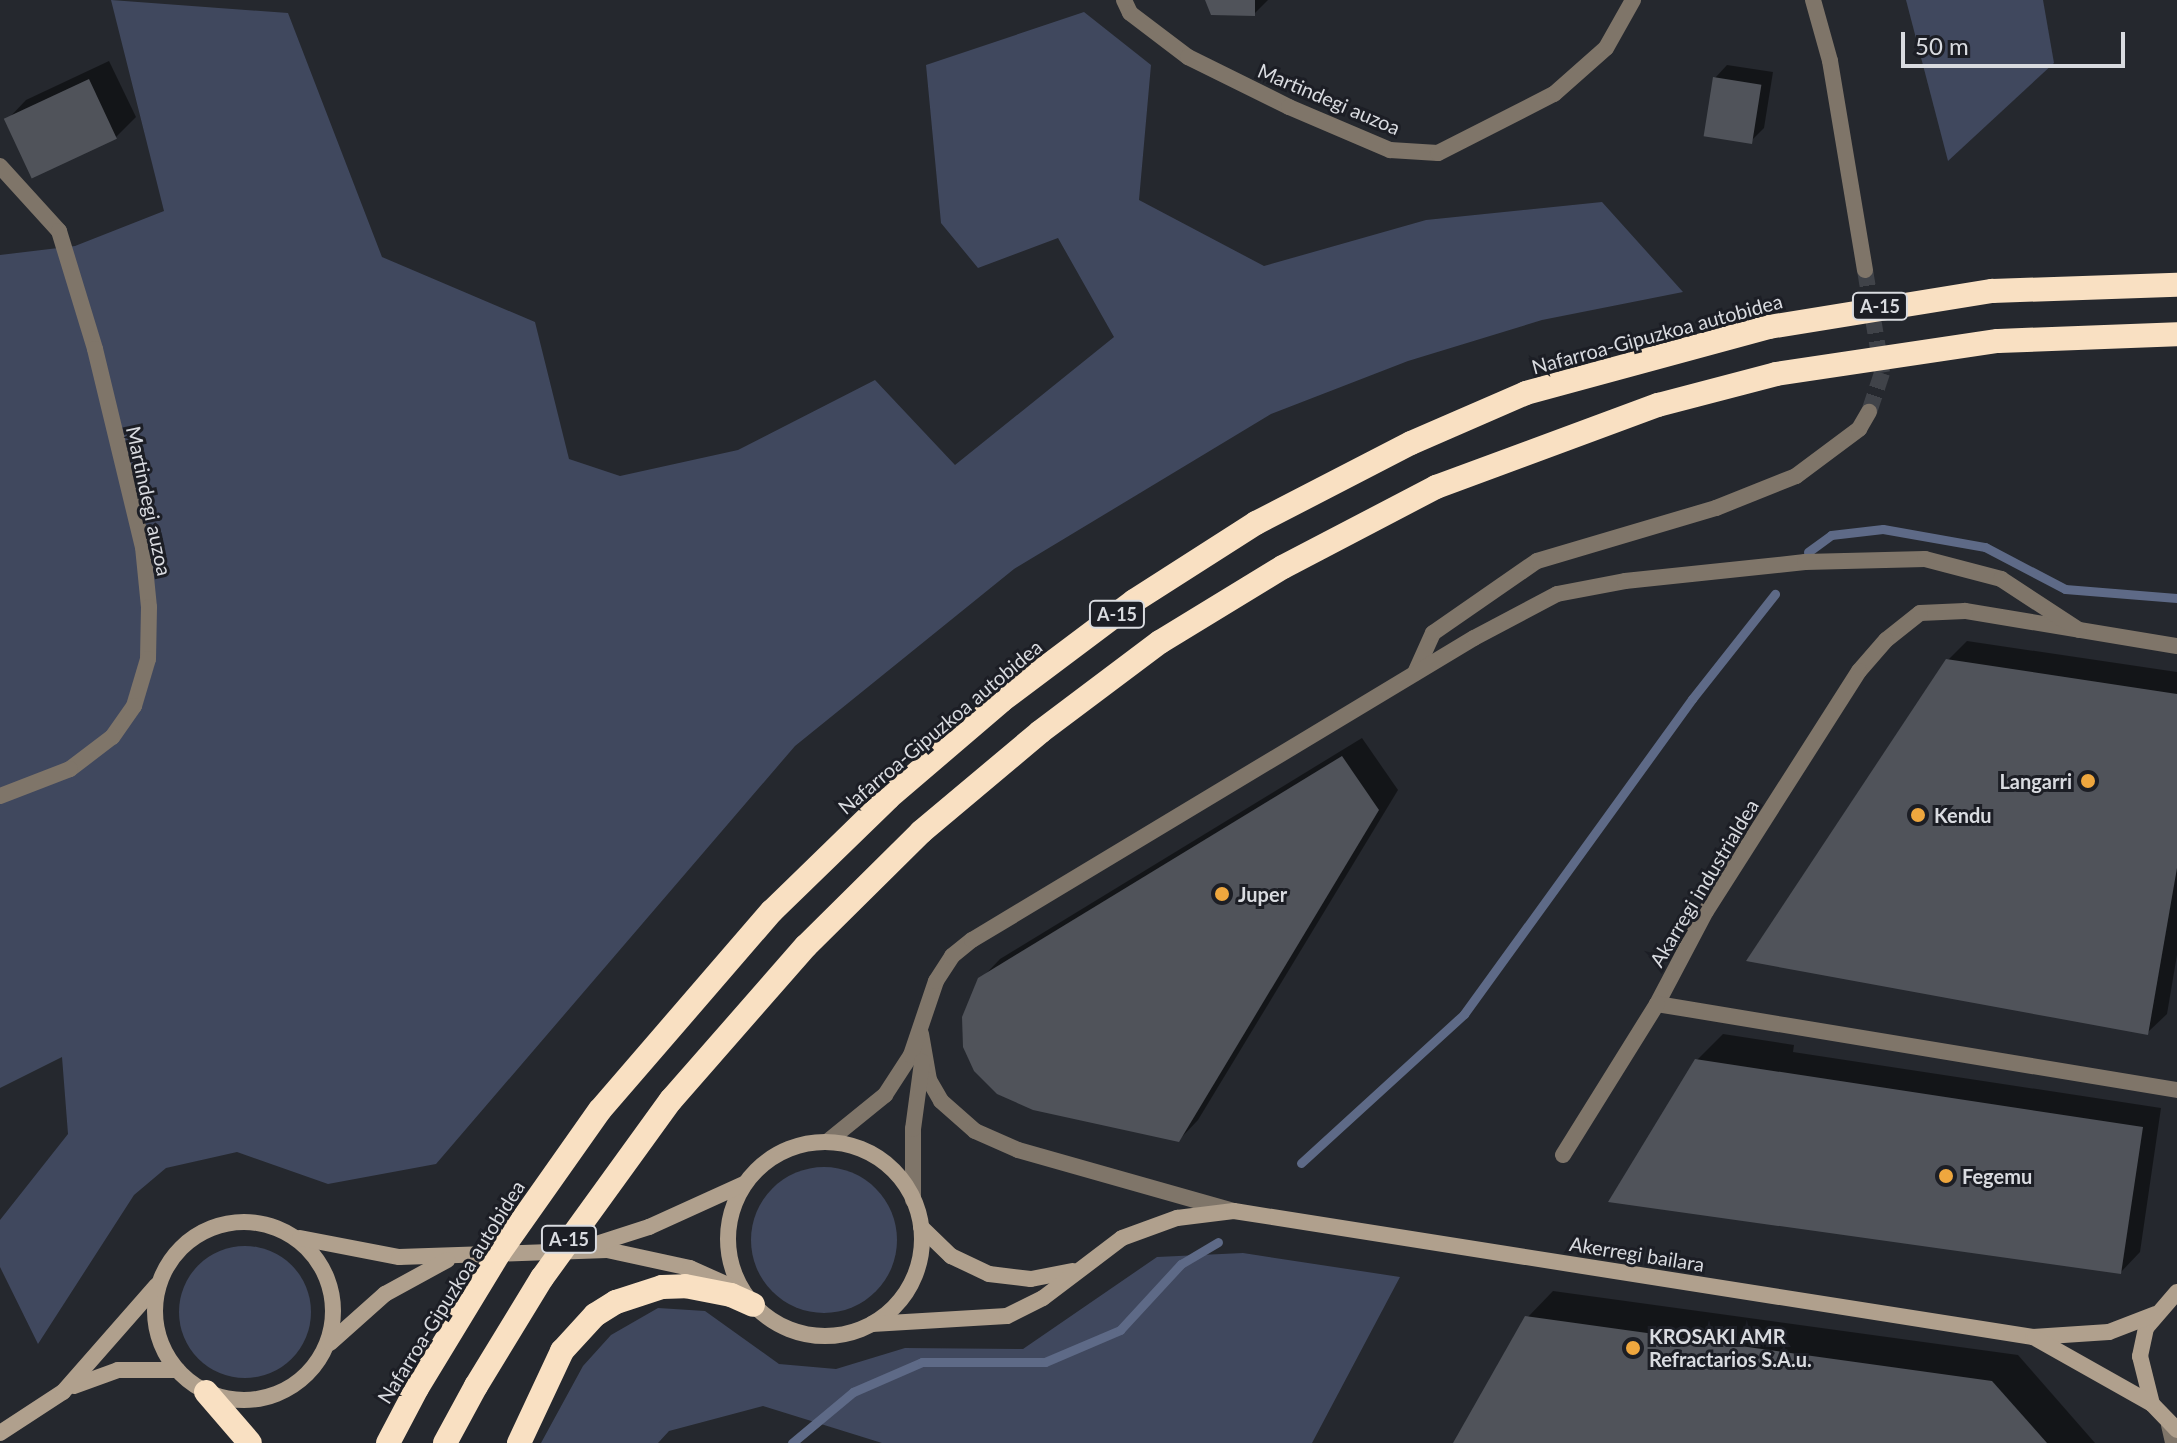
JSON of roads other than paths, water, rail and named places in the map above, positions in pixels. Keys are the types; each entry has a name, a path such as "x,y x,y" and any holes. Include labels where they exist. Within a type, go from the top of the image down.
{"highway":[{"name":"Nafarroa-Gipuzkoa autobidea","path":"388,1443 417,1388 499,1253 600,1110 772,911 888,798 1001,701 1134,601 1256,523 1440,430 1526,393 1769,327 1992,291 2177,285"},
{"name":"A-15","path":"445,1443 542,1278 671,1100 806,946 921,832 1040,732 1160,642 1283,567 1436,487 1658,405 1776,374 1998,341 2177,334"},
{"path":"519,1443 562,1351 595,1315 616,1302 685,1286 747,1298"},
{"path":"206,1392 250,1443"}],"main road":[{"path":"63,1392 160,1281 172,1258 214,1227 267,1225 291,1235 371,1255 456,1257 578,1248 663,1260 747,1298 796,1332 848,1334 888,1314 912,1283 921,1227 913,1200 880,1160 855,1147 827,1142 789,1149 745,1183 649,1227 578,1248"},
{"path":"745,1183 734,1203 728,1237 732,1271 747,1298"},
{"name":"Akerregi bailara","path":"1073,1271 1149,1226 1234,1211 2033,1337"},
{"path":"921,1227 951,1256 989,1274 1031,1279 1073,1271"},
{"path":"291,1235 325,1273 333,1298 327,1347"},
{"path":"160,1281 156,1328 177,1370 206,1392 234,1400 262,1399 289,1389 311,1371 327,1347 385,1294 456,1257"},
{"path":"872,1324 997,1319 1043,1298 1073,1271"},
{"path":"2152,1404 2140,1356 2156,1314 2177,1292"},
{"path":"2033,1337 2109,1332 2156,1314"},
{"path":"2033,1337 2152,1404 2173,1428"},
{"path":"0,1433 63,1392 118,1370 177,1370"}],"street":[{"name":"Martindegi auzoa","path":"1124,0 1130,13 1188,57 1289,107 1390,150 1438,153 1554,94 1606,48 1633,0"},
{"path":"1813,0 1830,61 1865,270"},
{"name":"Martindegi auzoa","path":"0,166 59,231 95,349 143,547 149,607 148,659 134,706 112,737 70,769 0,796"},
{"path":"1415,673 1433,633 1537,561 1716,508 1796,476 1859,429 1869,412"},
{"path":"827,1142 885,1095 921,1028 936,981 952,956 972,940 1415,673 1557,594 1625,581 1805,562 1925,559 2001,579 2079,630"},
{"name":"Akarregi industrialdea","path":"1563,1155 1657,1004 1723,885 1859,671 1886,640 1920,613 1965,611 2177,646"},
{"path":"1657,1004 2177,1090"},
{"path":"913,1200 913,1129 923,1055 921,1028"},
{"path":"923,1055 941,1101 996,1142 1234,1211"},
{"path":"2173,1428 2173,1443"}],"waterway":[{"path":"1808,552 1831,535 1883,529 1985,547 2065,589 2177,598"},
{"path":"1301,1163 1464,1014 1692,699 1775,594"},
{"path":"792,1443 853,1392 922,1362 1045,1362 1120,1330 1181,1264 1218,1242"}],"tunnel":[{"path":"1865,270 1882,373 1869,412"}],"place":[{"name":"Langarri","path":"2088,781"},
{"name":"Kendu","path":"1918,815"},
{"name":"Juper","path":"1222,894"},
{"name":"Fegemu","path":"1946,1176"},
{"name":"KROSAKI AMR Refractarios S.A.u.","path":"1633,1348"}]}
